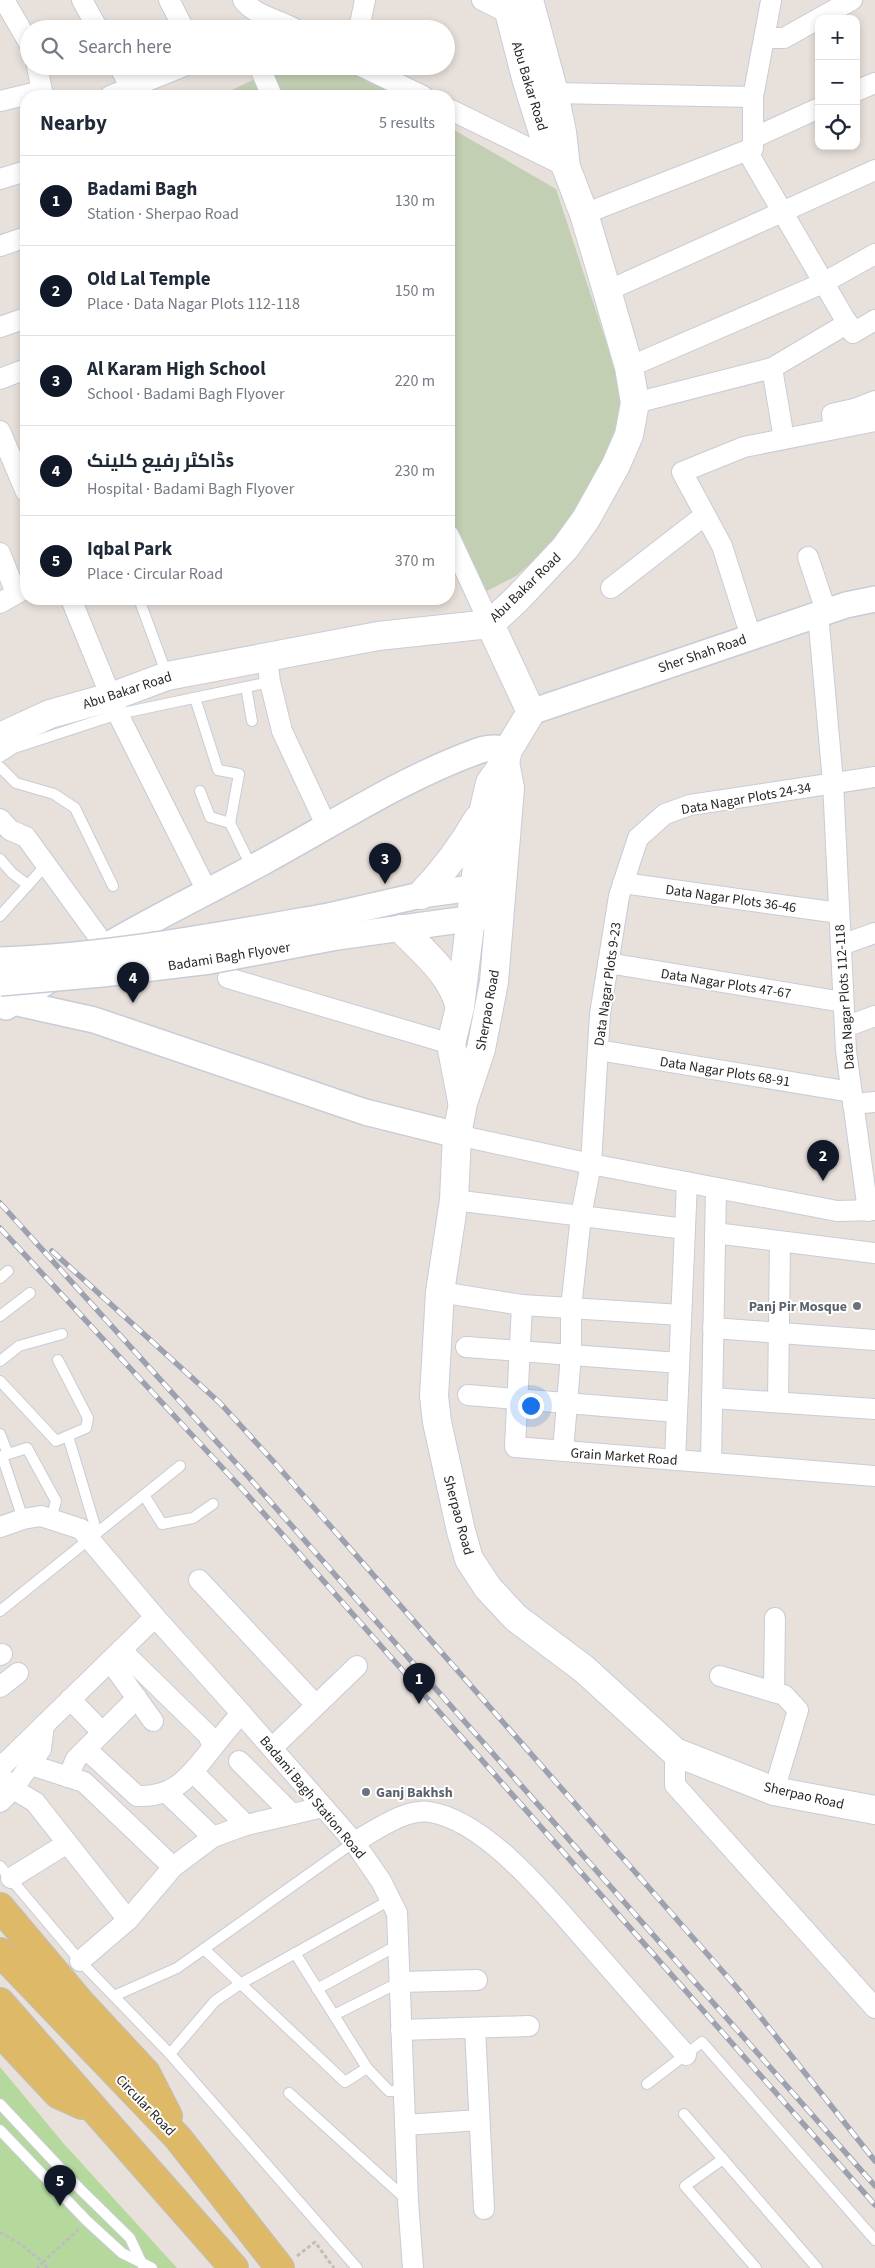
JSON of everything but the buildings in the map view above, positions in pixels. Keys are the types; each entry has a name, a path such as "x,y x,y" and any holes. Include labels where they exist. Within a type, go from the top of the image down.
{"main road":[{"name":"Abu Bakar Road","path":"0,737 50,714 114,705 167,676 269,670 378,636 490,624 517,599 565,548 586,519 616,465 628,435 635,403 628,367 607,291 584,214 566,166 562,132 554,93 514,4"},
{"name":"Abu Bakar Road","path":"514,4 545,139 566,166"},
{"path":"421,895 445,870 460,850 484,809 490,782 531,712 490,624"},
{"name":"Sherpao Road","path":"506,756 510,788 494,982 481,1049 463,1103 457,1135 454,1200 440,1292 434,1396 437,1422 461,1531 470,1559 488,1588 516,1618 584,1669 675,1752 774,1791 875,1810"},
{"name":"Sherpao Road","path":"463,1103 451,1044 460,1007 484,809"},
{"path":"401,929 433,961 455,989 460,1007"},
{"path":"0,1908 80,2002 146,2073 178,2138"},
{"name":"Circular Road","path":"0,1952 178,2138 280,2268"},
{"path":"0,2002 99,2113 231,2267"},
{"path":"0,2032 58,2094 99,2113"}],"street":[{"path":"4,0 20,28"},
{"path":"82,0 93,20"},
{"path":"169,0 179,20"},
{"path":"361,20 365,0"},
{"path":"482,0 514,4"},
{"path":"770,0 754,96 750,144 783,212 853,333 875,320"},
{"path":"764,38 784,38 852,0"},
{"path":"250,9 280,20"},
{"path":"39,75 42,90"},
{"path":"123,75 131,88"},
{"path":"126,90 162,75"},
{"path":"263,75 269,90"},
{"path":"380,75 411,90"},
{"path":"860,89 875,83"},
{"path":"554,93 754,96"},
{"path":"0,102 20,98"},
{"path":"584,214 750,144 815,110"},
{"path":"455,112 566,166"},
{"path":"607,291 875,170"},
{"path":"0,179 20,173"},
{"path":"1,243 20,238"},
{"path":"628,367 823,283 875,254"},
{"path":"0,327 20,320"},
{"path":"635,403 772,368 848,323"},
{"path":"772,368 784,439"},
{"path":"0,379 20,371"},
{"path":"834,429 832,414 854,409 875,401"},
{"path":"751,637 722,546 682,472 744,447 875,421"},
{"path":"0,431 20,478"},
{"path":"611,588 705,515"},
{"path":"455,549 490,624"},
{"path":"0,552 14,595"},
{"name":"Data Nagar Plots 112-118","path":"808,557 822,613 833,782 846,1051 852,1098 872,1210"},
{"name":"Sher Shah Road","path":"531,712 822,613 875,598"},
{"path":"73,605 114,705 207,892"},
{"path":"269,670 282,731 327,827"},
{"path":"4,999 133,929 252,868 405,784 479,750 497,747 506,756"},
{"name":"Data Nagar Plots 24-34","path":"638,838 665,814 690,806 833,782 875,777"},
{"path":"0,819 10,830 26,837 97,935"},
{"name":"Data Nagar Plots 9-23","path":"564,1451 571,1308 581,1216 591,1164 600,1014 619,896 638,838"},
{"path":"333,927 421,895 502,884"},
{"name":"Data Nagar Plots 36-46","path":"623,884 839,913"},
{"path":"333,927 401,929 499,915"},
{"name":"Badami Bagh Flyover","path":"4,999 102,974 210,961 333,927"},
{"name":"Badami Bagh Flyover","path":"0,960 63,956 178,942 333,927"},
{"path":"841,945 875,933"},
{"name":"Data Nagar Plots 47-67","path":"608,963 843,1002"},
{"path":"228,978 451,1044"},
{"path":"4,999 94,1020 365,1112 457,1135 591,1164 837,1211 872,1210"},
{"path":"845,1027 875,1016"},
{"name":"Data Nagar Plots 68-91","path":"598,1050 875,1102"},
{"path":"675,1460 687,1182"},
{"path":"711,1462 716,1188"},
{"path":"454,1200 685,1229"},
{"path":"715,1233 875,1253"},
{"path":"778,1402 780,1242"},
{"path":"440,1292 522,1304 681,1315"},
{"name":"Grain Market Road","path":"522,1304 515,1447 875,1476"},
{"path":"713,1328 875,1340"},
{"path":"466,1347 679,1364"},
{"path":"468,1395 677,1412"},
{"path":"712,1398 875,1409"},
{"name":"Badami Bagh Station Road","path":"0,1526 23,1518 41,1516 81,1529 94,1537 155,1617 354,1842 380,1881 397,1913 408,2201 413,2268"},
{"path":"200,1580 316,1706"},
{"path":"0,1768 155,1617"},
{"path":"774,1692 775,1618"},
{"path":"116,1656 137,1698 153,1721"},
{"path":"116,1656 208,1735 213,1747"},
{"path":"272,1748 357,1666"},
{"path":"0,1687 18,1673"},
{"path":"720,1676 784,1695 798,1710 774,1791"},
{"path":"68,1776 76,1758 137,1698"},
{"path":"70,1699 102,1732"},
{"path":"86,1749 138,1796 152,1797 167,1793 193,1772 241,1713"},
{"path":"44,1725 41,1749 32,1765 4,1789 35,1802 66,1844 128,1920"},
{"path":"675,1752 675,1784 875,2008"},
{"path":"238,1761 292,1814"},
{"path":"32,1765 84,1782 173,1867"},
{"path":"193,1772 246,1825"},
{"path":"167,1793 213,1837"},
{"path":"80,1961 128,1920 173,1867 213,1837 246,1825 323,1807"},
{"path":"354,1842 409,1814 428,1812 448,1817 485,1838 522,1868 686,2055"},
{"path":"6,1872 66,1844"},
{"path":"400,1982 477,1980"},
{"path":"401,2030 529,2026"},
{"path":"475,2028 484,2209"},
{"path":"405,2125 479,2120"}],"lane":[{"path":"141,605 167,676"},
{"path":"0,757 14,748 114,705 195,698 246,687 269,670"},
{"path":"246,687 252,721"},
{"path":"195,698 218,770 239,774 230,823 252,868"},
{"path":"0,767 16,783 54,794 75,808 113,886"},
{"path":"200,791 210,817 230,823"},
{"path":"0,859 12,873 28,885"},
{"path":"2,908 28,885 46,865"},
{"path":"0,1278 8,1271"},
{"path":"0,1316 30,1294"},
{"path":"0,1361 19,1346 62,1334"},
{"path":"0,1380 56,1441 86,1428 88,1418 58,1360"},
{"path":"0,1434 8,1454"},
{"path":"68,1436 94,1537"},
{"path":"23,1518 2,1456 27,1448 56,1501 51,1519"},
{"path":"0,1611 180,1466"},
{"path":"144,1495 162,1524 193,1518 213,1504"},
{"path":"114,1996 178,1968 354,1842"},
{"path":"6,1872 80,1961 170,2054 357,2268"},
{"path":"170,2054 215,2001 240,1984 390,1900"},
{"path":"317,1989 398,1946"},
{"path":"204,1949 344,2082 367,2068"},
{"path":"295,1953 367,2068 390,2092 404,2091"},
{"path":"334,2015 400,1982"},
{"path":"648,2084 702,2042 875,2240"},
{"path":"289,2093 408,2201"},
{"path":"0,2104 79,2188 130,2238 142,2264"},
{"path":"684,2114 817,2268"},
{"path":"0,2130 87,2221 122,2253 152,2268"},
{"path":"723,2159 685,2186 756,2268"}],"path":[{"path":"37,2268 87,2221"},
{"path":"0,2232 20,2244 43,2262 47,2268"},
{"path":"315,2242 334,2268"}],"green space":[{"path":"257,75 359,75 385,90 232,90 257,78"},
{"path":"455,130 556,189 622,390 619,414 611,444 569,530 516,576 485,592 455,535"},
{"path":"0,2067 64,2144 177,2268 0,2268"}],"railway":[{"path":"0,1203 254,1483 875,2186"},
{"path":"0,1228 244,1491 875,2205"},
{"path":"52,1251 220,1403 273,1461 739,1990 875,2161"}],"place":[{"name":"Al Karam High School","path":"385,884"},
{"name":"ڈاکٹر رفیع کلینکs","path":"133,1003"},
{"name":"Old Lal Temple","path":"823,1181"},
{"name":"Panj Pir Mosque","path":"857,1306"},
{"name":"Badami Bagh","path":"419,1704"},
{"name":"Ganj Bakhsh","path":"366,1792"},
{"name":"Iqbal Park","path":"60,2206"}]}
